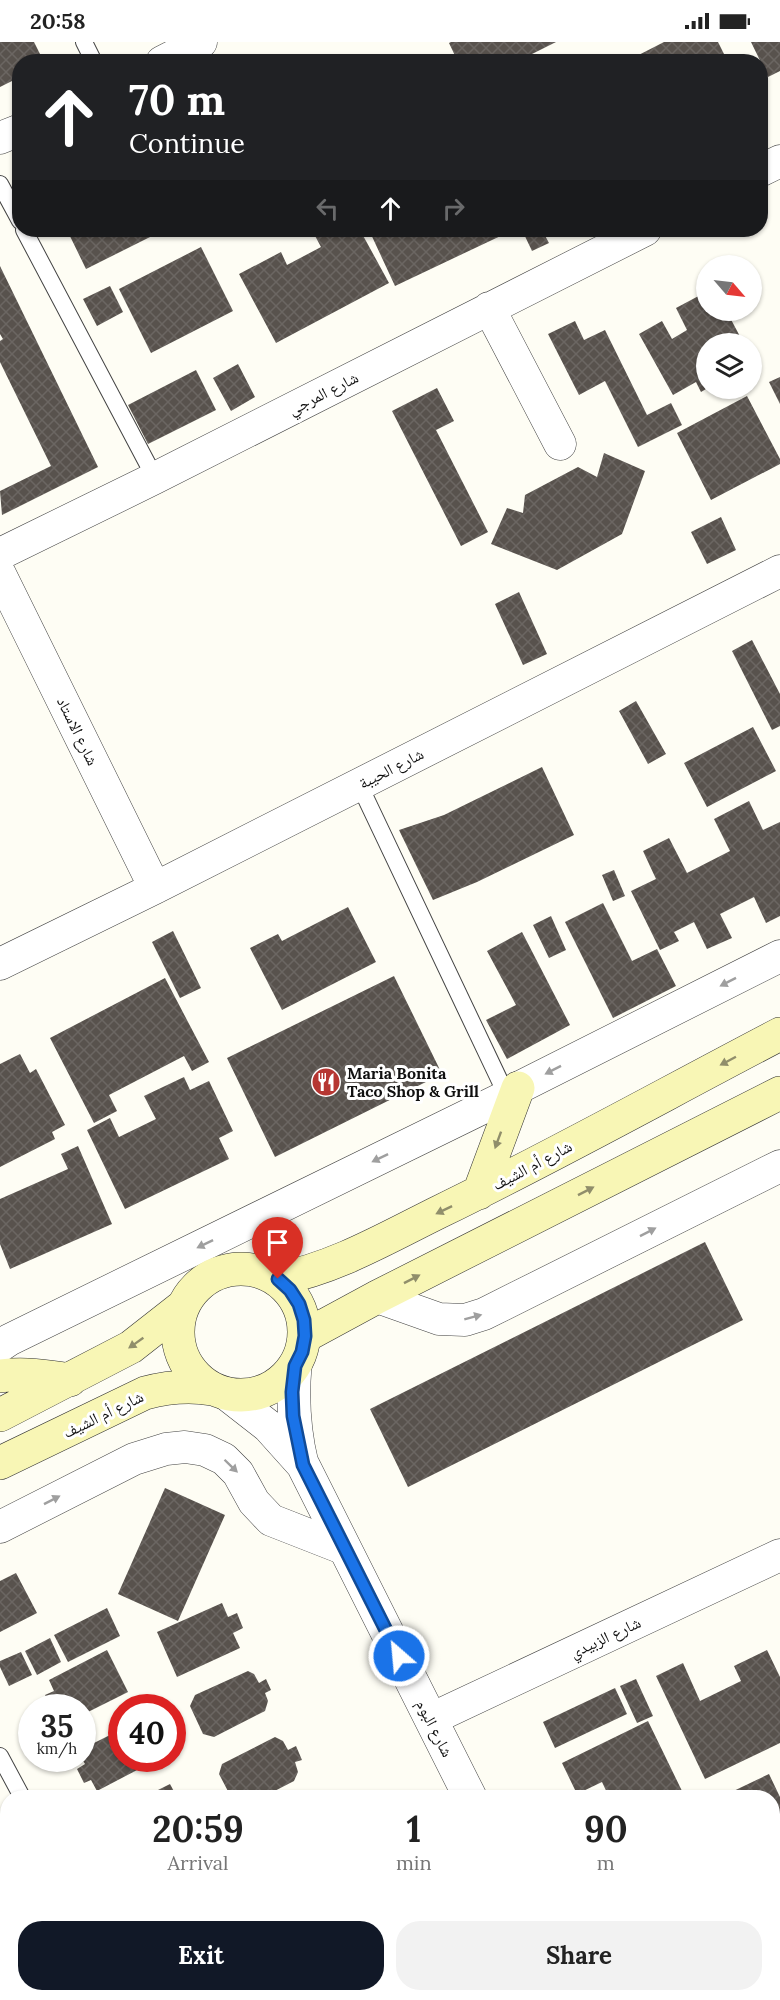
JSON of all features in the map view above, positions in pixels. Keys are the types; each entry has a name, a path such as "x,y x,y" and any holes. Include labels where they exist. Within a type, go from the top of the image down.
{"main road":[{"name":"شارع أم الشيف","path":"278,1279 330,1265 479,1193 780,1034"},
{"path":"479,1193 513,1092"},
{"path":"300,1351 377,1297 780,1093"},
{"path":"0,1415 131,1347 182,1307 193,1291 207,1278 224,1271 242,1268 261,1271 278,1279 290,1290 299,1304 304,1320 300,1351 285,1378 272,1388 257,1394 242,1395 219,1391 197,1377 186,1362 179,1345 178,1326 182,1307"},
{"path":"0,1376 45,1375 70,1380"},
{"name":"شارع أم الشيف","path":"0,1463 144,1393 167,1387 190,1386 219,1391"}],"street":[{"path":"178,54 201,42"},
{"name":"شارع المرجي","path":"0,554 631,237"},
{"path":"489,308 560,444"},
{"name":"شارع الحيبة","path":"0,964 155,888 780,571"},
{"name":"شارع الاستاد","path":"0,574 155,888"},
{"path":"0,1347 9,1340 513,1092 780,956"},
{"path":"377,1297 439,1319 465,1320 484,1314 780,1166"},
{"name":"شارع البوم","path":"300,1351 292,1392 293,1416 303,1465 466,1790"},
{"name":"شارع البوم","path":"219,1391 268,1426 303,1465"},
{"path":"0,1527 134,1459 166,1449 185,1447 205,1449 224,1459 238,1473 254,1502 271,1520 345,1549"},
{"name":"شارع الزبيدي","path":"431,1719 779,1558"}],"lane":[{"path":"0,184 12,206"},
{"path":"28,237 155,478"},
{"path":"359,784 513,1092"},
{"path":"0,1756 18,1790"}],"building":[{"path":"0,42 34,42 40,54 12,54 12,81 0,87"},
{"path":"556,42 532,54 454,54 449,43"},
{"path":"664,42 718,42 724,54 641,54"},
{"path":"751,42 780,42 780,71 768,77 768,54 757,54"},
{"path":"70,237 150,237 86,269"},
{"path":"316,237 364,237 389,283 276,343 239,274 281,252 287,265 321,247"},
{"path":"372,237 498,237 395,286"},
{"path":"525,237 546,237 549,243 532,251"},
{"path":"201,247 233,311 151,353 119,289"},
{"path":"0,266 98,467 2,515 0,491 51,466 0,362 0,341 3,339 0,334"},
{"path":"110,286 123,312 97,326 83,299"},
{"path":"696,297 696,321 732,321 738,333 696,333 696,382 673,395 639,334 662,321 672,339 687,330 676,308"},
{"path":"575,321 584,340 605,330 647,415 671,403 682,425 638,447 605,381 579,395 548,334"},
{"path":"238,364 255,397 231,411 213,378"},
{"path":"196,370 216,410 148,444 128,405"},
{"path":"780,377 780,404 769,382"},
{"path":"437,388 454,421 436,430 488,532 461,546 392,411"},
{"path":"741,399 749,399 780,459 780,464 711,500 677,433"},
{"path":"604,453 645,471 622,534 557,570 491,544 507,508 523,513 525,495 578,467 597,477"},
{"path":"721,517 736,550 707,564 691,532"},
{"path":"519,592 547,654 523,665 495,604"},
{"path":"752,640 780,694 780,726 772,730 732,651"},
{"path":"636,701 666,754 648,764 619,711"},
{"path":"753,727 776,771 707,807 684,763"},
{"path":"542,767 574,835 477,882 433,900 399,830 444,815"},
{"path":"749,801 763,830 780,822 780,916 766,923 754,897 720,914 732,938 707,949 694,922 674,932 679,941 660,950 631,891 656,879 643,851 669,838 687,873 730,851 714,819"},
{"path":"614,870 625,896 613,901 602,875"},
{"path":"603,903 632,961 657,949 676,986 613,1018 565,922"},
{"path":"348,907 376,962 282,1010 250,948 278,934 282,941"},
{"path":"551,916 566,950 549,958 533,925"},
{"path":"173,931 201,988 180,998 152,942"},
{"path":"522,932 570,1025 507,1059 486,1020 516,1005 487,951"},
{"path":"394,976 442,1074 275,1157 227,1058"},
{"path":"165,978 209,1062 192,1071 184,1056 109,1095 117,1111 94,1123 50,1038"},
{"path":"20,1054 30,1073 36,1069 65,1125 52,1132 55,1139 0,1167 0,1064"},
{"path":"184,1077 190,1090 209,1081 233,1131 219,1138 229,1159 125,1209 87,1130 110,1118 119,1137 156,1119 144,1096"},
{"path":"78,1146 112,1224 10,1269 0,1244 0,1199 68,1169 61,1154"},
{"path":"705,1242 743,1320 408,1487 370,1409"},
{"path":"165,1488 225,1515 178,1621 118,1594"},
{"path":"16,1573 37,1613 0,1632 0,1581"},
{"path":"222,1603 228,1617 237,1613 243,1628 233,1633 240,1648 177,1677 157,1632"},
{"path":"107,1608 120,1636 68,1662 54,1635"},
{"path":"50,1638 61,1662 37,1675 25,1651"},
{"path":"107,1650 128,1692 108,1694 108,1702 96,1708 96,1694 47,1694 54,1691 49,1680"},
{"path":"767,1650 780,1677 780,1743 705,1779 656,1676 683,1663 700,1701 741,1681 734,1666"},
{"path":"21,1652 32,1675 9,1686 0,1667 0,1661"},
{"path":"248,1671 254,1674 259,1683 266,1679 271,1690 265,1693 268,1701 265,1711 214,1737 203,1734 190,1706 195,1695"},
{"path":"636,1679 653,1716 637,1723 620,1686"},
{"path":"615,1688 627,1714 555,1748 543,1722"},
{"path":"648,1721 682,1790 606,1790 602,1782 585,1790 575,1790 562,1763"},
{"path":"108,1736 108,1772 133,1772 99,1790 96,1790 91,1780 84,1783 78,1772 96,1772 96,1742"},
{"path":"275,1737 283,1741 288,1750 296,1746 302,1760 295,1762 298,1772 294,1781 277,1790 227,1790 219,1774 222,1764"},
{"path":"769,1774 777,1790 736,1790"},
{"path":"170,1784 173,1790 158,1790"}],"place":[{"name":"Maria Bonita Taco Shop & Grill","path":"326,1082"}],"route":[{"path":"278,1279 290,1290 299,1304 304,1320 305,1336 302,1352 295,1366 292,1392 293,1416 303,1465 399,1656"}]}
